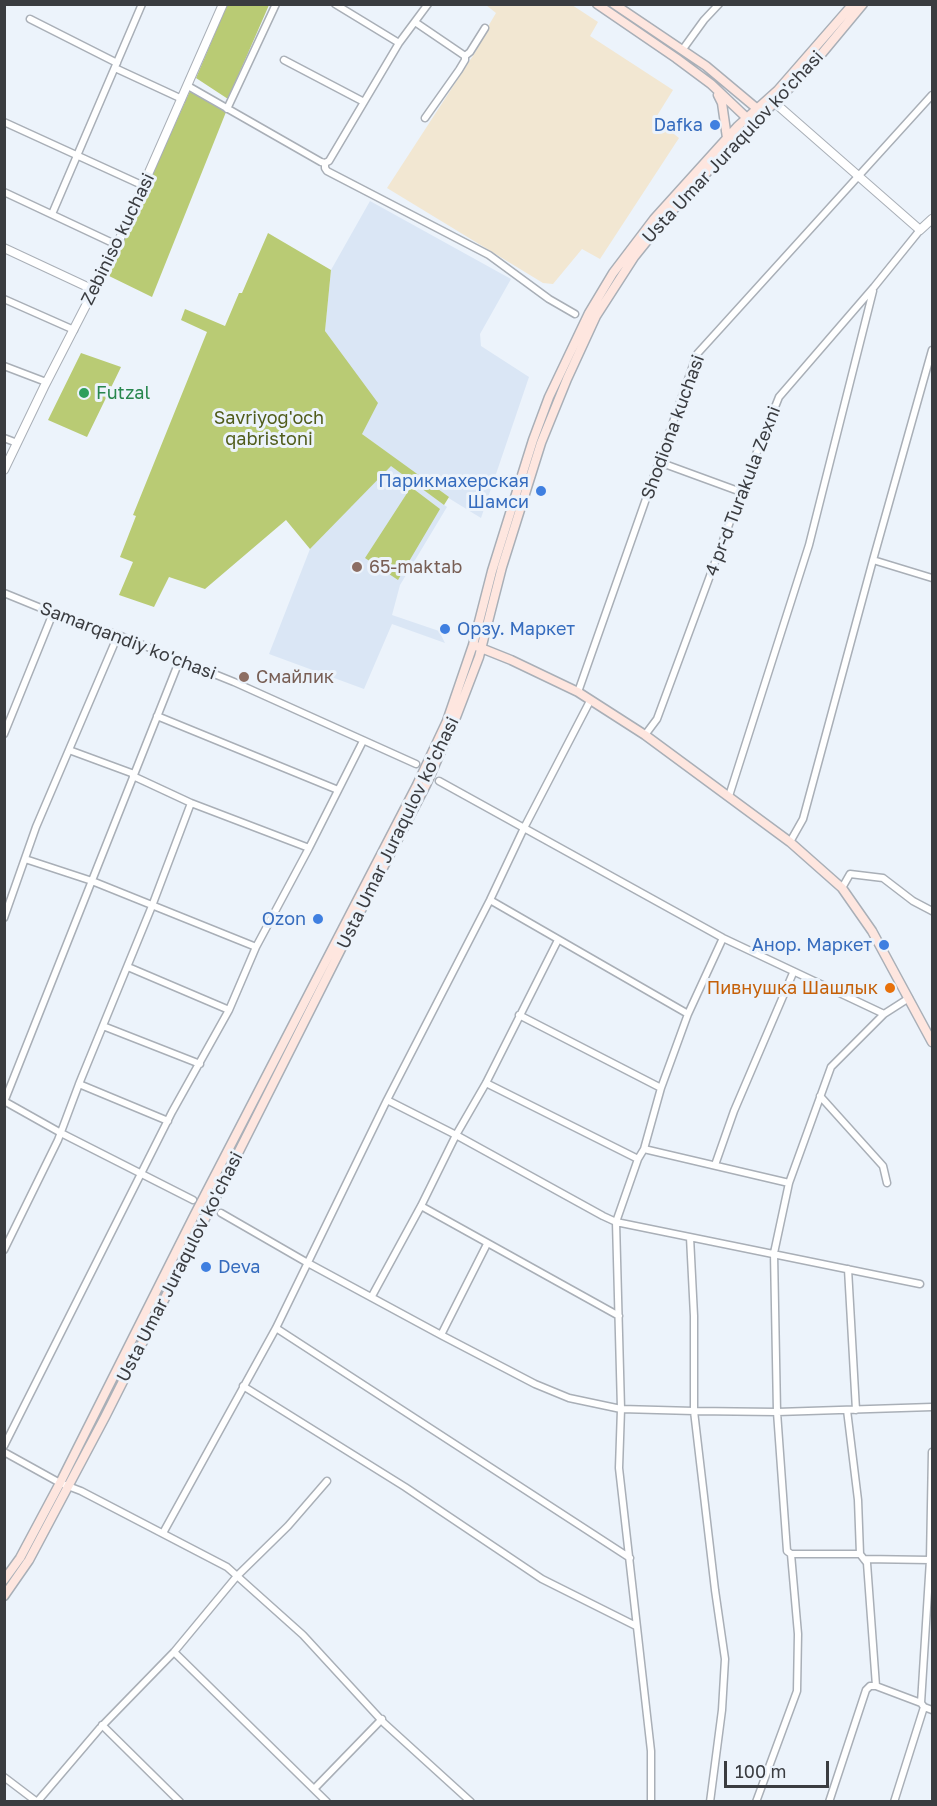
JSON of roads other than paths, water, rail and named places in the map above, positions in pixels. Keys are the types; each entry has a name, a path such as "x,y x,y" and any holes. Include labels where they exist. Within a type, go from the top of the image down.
{"main road":[{"path":"597,4 711,84 750,121"},
{"path":"614,4 682,50 760,111"},
{"name":"Usta Umar Juraqulov ko'chasi","path":"4,1596 29,1560 194,1216 417,785 477,646 541,443 596,316 648,238 853,4"},
{"name":"Usta Umar Juraqulov ko'chasi","path":"760,111 775,103 809,69 863,4"},
{"path":"711,84 722,103 727,138"},
{"name":"Usta Umar Juraqulov ko'chasi","path":"477,646 492,571 532,440 549,397 584,324 612,273 639,237 727,138 750,121"},
{"path":"477,646 578,692 645,735 790,842 842,888 872,931 933,1042"},
{"name":"Usta Umar Juraqulov ko'chasi","path":"4,1580 20,1558 63,1485"}],"street":[{"path":"52,214 142,4"},
{"name":"Zebiniso kuchasi","path":"4,470 46,382 117,245 222,4"},
{"path":"227,109 276,4"},
{"path":"335,4 399,43"},
{"path":"325,163 329,161 399,43 428,4"},
{"path":"682,50 719,4"},
{"path":"30,19 182,99"},
{"path":"415,22 465,56"},
{"path":"425,118 485,28"},
{"path":"284,60 364,102"},
{"path":"188,86 325,163"},
{"name":"Shodiona kuchasi","path":"578,692 697,354 933,95"},
{"path":"775,103 920,230"},
{"path":"4,122 144,186"},
{"path":"325,163 327,171 489,255 549,299 575,314"},
{"path":"4,192 117,245"},
{"name":"4 pr-d Turakula Zexni","path":"645,735 657,719 741,492 779,397 920,230 932,219"},
{"path":"4,248 94,290"},
{"path":"729,796 808,545 874,287"},
{"path":"4,299 74,330"},
{"path":"790,842 802,819 933,350"},
{"path":"4,366 46,382"},
{"path":"4,438 17,443"},
{"path":"659,462 741,492"},
{"path":"873,560 933,578"},
{"name":"Samarqandiy ko'chasi","path":"4,593 180,659 416,764"},
{"path":"4,734 53,613"},
{"path":"4,918 25,859 118,635"},
{"path":"180,659 5,1101 61,1133 194,1200"},
{"path":"163,1533 276,1328 306,1262 387,1100 590,701"},
{"path":"157,716 338,789"},
{"path":"4,1446 168,1121 229,1010 256,948 363,741"},
{"path":"69,750 134,775 191,803 309,848"},
{"path":"440,781 723,938 884,1014"},
{"path":"4,1250 61,1133 128,968 191,803"},
{"path":"25,859 92,881 256,948"},
{"path":"842,888 849,874 883,878 913,901 933,911"},
{"path":"490,900 688,1014"},
{"path":"651,1802 651,1751 620,1468 621,1409 616,1222 638,1159 644,1149 661,1088 688,1014 723,938"},
{"path":"372,1296 421,1206 456,1135 486,1083 558,940"},
{"path":"128,968 229,1010"},
{"path":"715,1165 734,1111 793,973"},
{"path":"756,1802 797,1691 798,1634 791,1554 787,1551 777,1412 774,1253 789,1183 831,1067 884,1014 909,998"},
{"path":"519,1015 661,1088"},
{"path":"103,1026 200,1064"},
{"path":"486,1083 638,1159"},
{"path":"79,1084 168,1121"},
{"path":"820,1096 883,1166 887,1183"},
{"path":"387,1100 616,1222 920,1284"},
{"path":"644,1149 789,1183"},
{"path":"421,1206 619,1316"},
{"path":"220,1213 441,1335 535,1384 569,1398 621,1409 694,1411 777,1412 933,1407"},
{"path":"690,1237 694,1316 694,1411 714,1590 725,1659 722,1710 710,1802"},
{"path":"441,1335 487,1244"},
{"path":"848,1269 856,1410"},
{"path":"276,1328 630,1558"},
{"path":"243,1386 405,1487 542,1579 636,1626"},
{"path":"848,1410 862,1556 867,1563 876,1686"},
{"path":"4,1452 63,1485 81,1491 227,1567 303,1635 382,1719 471,1802"},
{"path":"894,1802 923,1705 931,1557 933,1452"},
{"path":"4,1777 37,1802 102,1725 174,1652 237,1576 288,1526 327,1481"},
{"path":"791,1554 931,1557"},
{"path":"174,1652 327,1802"},
{"path":"829,1802 866,1690 870,1686 876,1686 933,1710"},
{"path":"314,1789 382,1719"},
{"path":"102,1725 180,1802"}],"place":[{"name":"Dafka","path":"715,125"},
{"name":"Futzal","path":"84,393"},
{"name":"Парикмахерская Шамси","path":"541,491"},
{"name":"65-maktab","path":"357,567"},
{"name":"Орзу. Маркет","path":"445,629"},
{"name":"Смайлик","path":"244,677"},
{"name":"Ozon","path":"318,919"},
{"name":"Анор. Маркет","path":"884,945"},
{"name":"Пивнушка Шашлык","path":"890,988"},
{"name":"Deva","path":"206,1267"}],"park label":[{"name":"Savriyog'och qabristoni","path":"269,428"}]}
